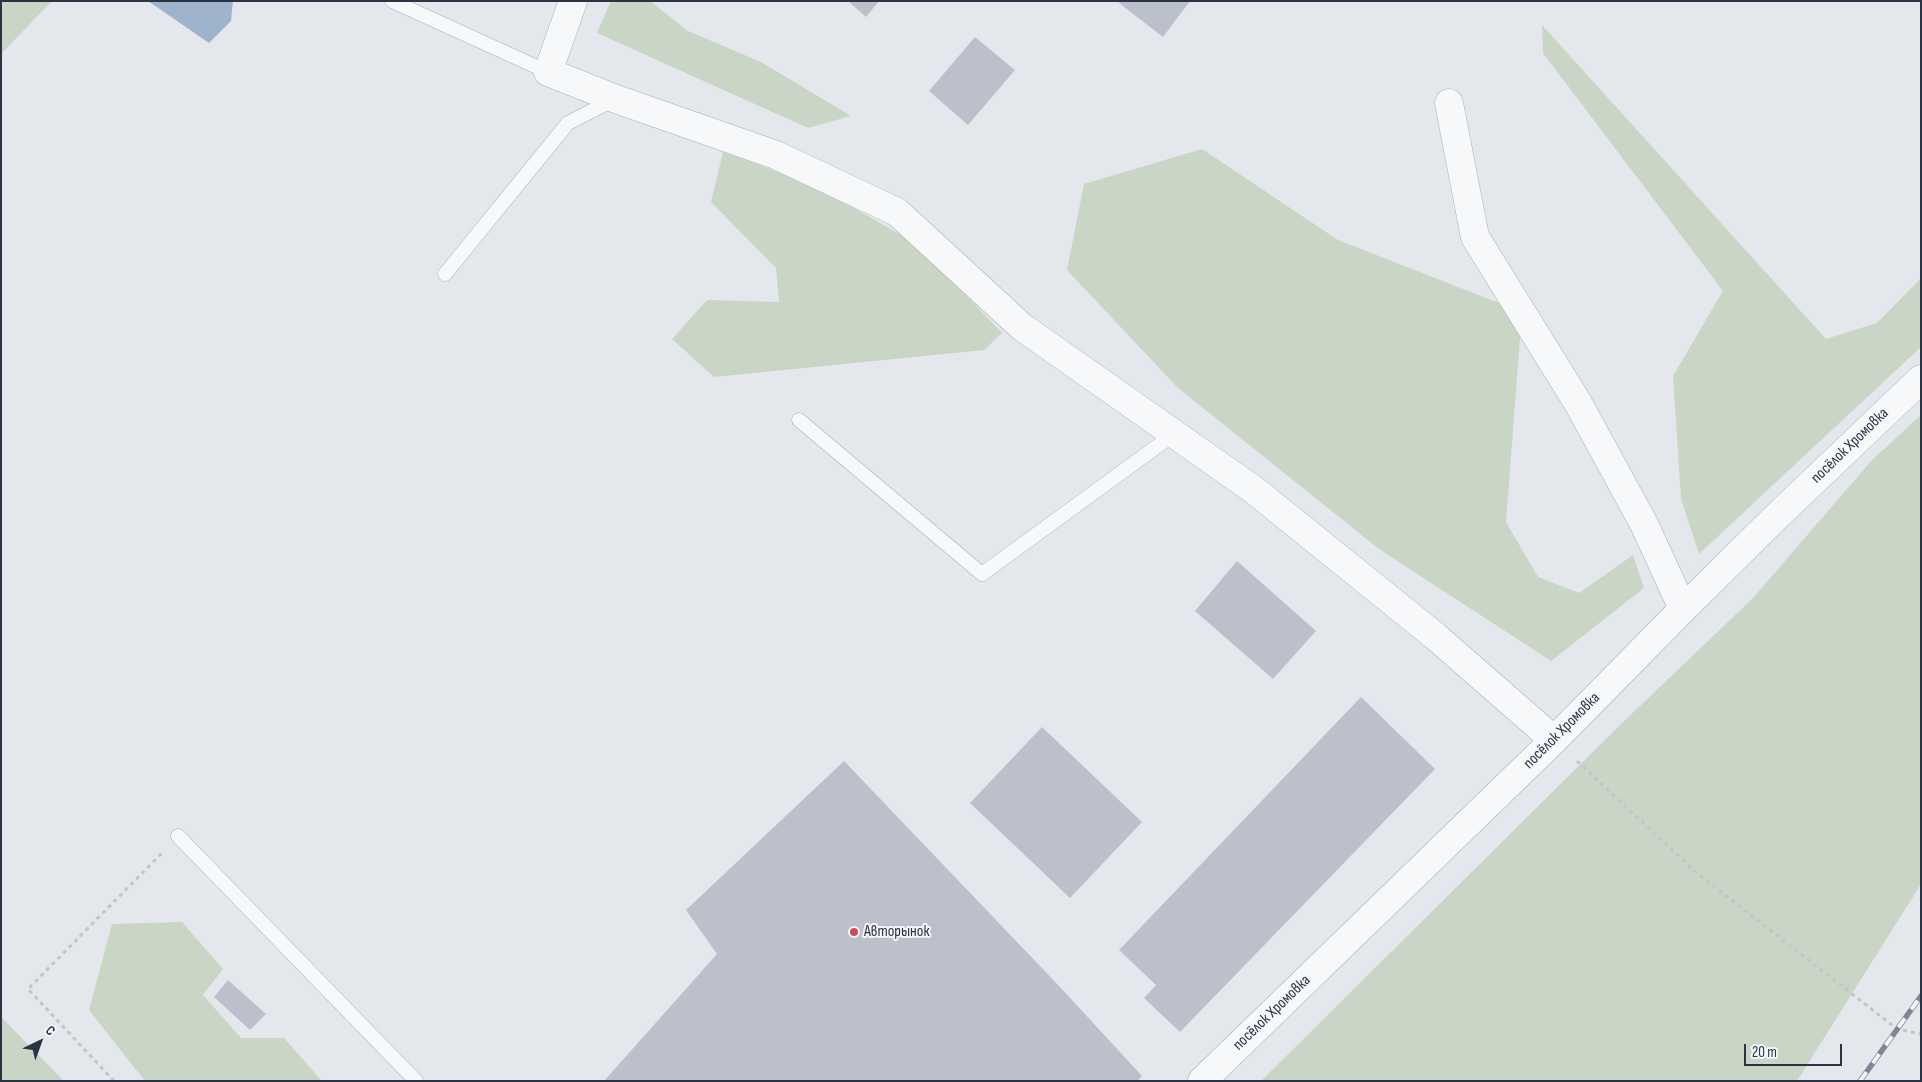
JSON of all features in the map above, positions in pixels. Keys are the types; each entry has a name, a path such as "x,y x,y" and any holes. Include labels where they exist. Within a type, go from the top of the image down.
{"street":[{"path":"573,1 548,72 616,99 776,154 897,212 1022,326 1254,490 1434,636 1554,740"},
{"path":"1449,103 1475,237 1578,404 1644,524 1682,609"},
{"name":"посёлок Хромовка","path":"1202,1081 1554,740 1682,609 1775,518 1921,379"}],"lane":[{"path":"392,1 548,72"},
{"path":"445,274 568,123 616,99"},
{"path":"799,420 982,574 1174,434"},
{"path":"178,836 416,1081"}],"path":[{"path":"1554,740 1697,872 1897,1029 1921,1034"},
{"path":"114,1081 28,988 178,836"}],"green space":[{"path":"1,1 52,1 1,54"},
{"path":"611,1 650,1 688,31 761,62 851,116 808,128 597,33"},
{"path":"1542,25 1826,339 1877,323 1921,278 1921,347 1699,554 1681,499 1673,376 1723,291 1543,53"},
{"path":"1202,149 1338,240 1522,312 1506,522 1538,577 1579,593 1633,555 1644,588 1551,661 1379,549 1178,388 1067,270 1084,184"},
{"path":"723,152 784,174 849,205 918,245 1002,333 984,350 714,377 672,339 707,300 779,302 776,268 711,202"},
{"path":"1921,415 1921,884 1797,1081 1261,1081 1619,726 1753,598 1872,460"},
{"path":"182,922 223,969 203,995 241,1038 284,1038 322,1081 145,1081 89,1010 112,924"},
{"path":"2,1018 64,1081 1,1081"}],"water":[{"path":"148,1 233,1 231,21 209,43"}],"building":[{"path":"848,1 879,1 866,17"},
{"path":"1120,1 1190,1 1163,37 1119,3"},
{"path":"975,37 1015,70 968,125 929,91"},
{"path":"1237,561 1316,631 1273,679 1195,611"},
{"path":"1361,697 1435,769 1180,1032 1144,998 1156,985 1119,950"},
{"path":"1042,727 1142,822 1070,898 970,803"},
{"name":"Авторынок","path":"844,761 1060,987 1142,1076 1137,1081 604,1081 717,954 686,910"},
{"path":"228,980 266,1014 250,1030 214,997"}],"railway":[{"path":"1860,1081 1921,996"}],"place":[{"name":"Авторынок","path":"854,932"}]}
